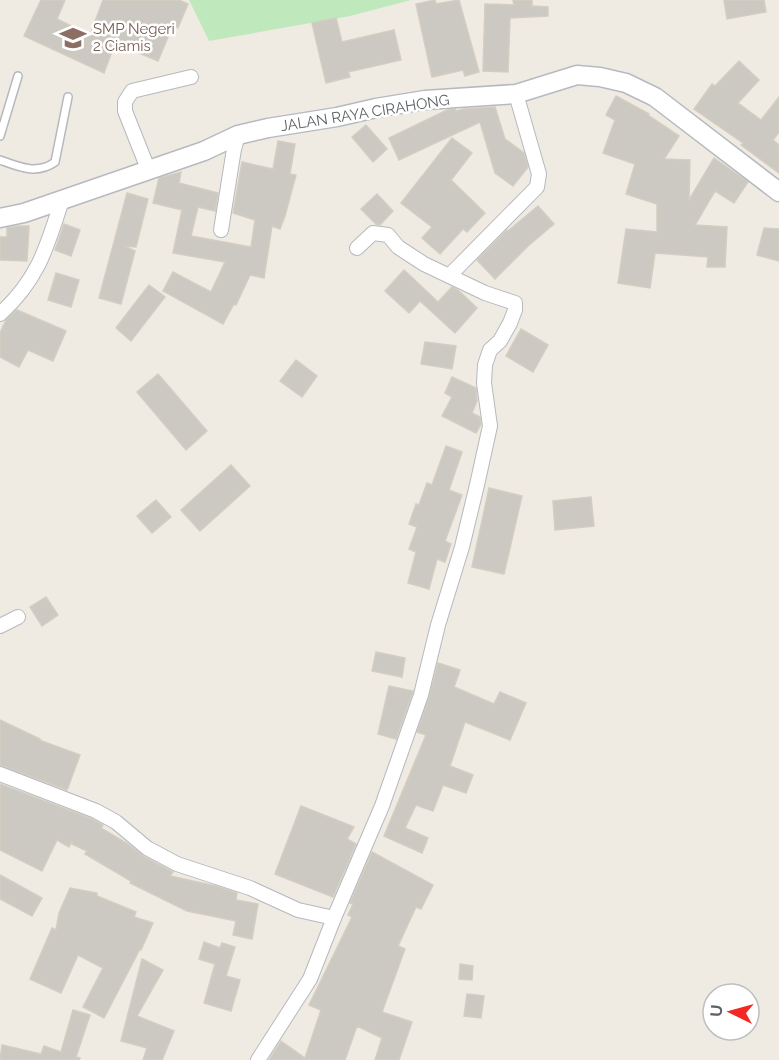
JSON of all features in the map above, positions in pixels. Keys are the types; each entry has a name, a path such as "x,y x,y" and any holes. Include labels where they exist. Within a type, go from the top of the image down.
{"street":[{"name":"JALAN RAYA CIRAHONG","path":"0,218 62,200 204,151 238,135 425,100 516,94 578,75 626,83 655,97 779,192"},
{"path":"148,169 125,111 127,96 132,90 191,77"},
{"path":"450,275 537,187 539,174 516,94"},
{"path":"220,230 238,135"},
{"path":"0,314 30,282 46,251 62,200"},
{"path":"258,1060 310,979 333,918 382,806 421,695 438,625 464,537 490,426 484,383 485,365 490,350 500,341 515,310 515,303 485,293 424,264 398,247 388,235 373,233 357,248"},
{"path":"0,626 18,617"},
{"path":"0,774 96,811 116,822 147,848 177,864 250,888 298,910 333,918"}],"lane":[{"path":"0,136 18,76"},
{"path":"0,160 27,170 46,169 56,162 68,97"}],"green space":[{"path":"189,0 411,0 350,16 209,41"}],"building":[{"path":"41,0 65,0 57,19 90,35 103,0 179,0 188,4 178,28 173,25 158,61 115,43 104,73 24,36"},
{"path":"435,0 436,4 459,0 479,72 465,76 463,70 432,77 416,4"},
{"path":"513,0 532,0 532,6 548,7 548,16 510,18 508,72 483,71 485,4 514,5"},
{"path":"724,0 764,0 766,12 727,19"},
{"path":"336,18 342,42 394,30 401,60 348,72 350,77 326,83 312,23"},
{"path":"739,61 759,80 738,103 761,120 779,97 779,132 773,140 779,145 779,173 741,145 743,143 694,109 712,84 715,86"},
{"path":"616,96 649,114 679,136 664,159 690,160 689,200 714,158 748,182 734,203 715,191 695,225 727,227 725,267 707,267 708,257 655,253 650,288 618,283 626,229 657,232 657,204 626,194 635,164 603,153 615,120 606,115"},
{"path":"495,107 505,139 524,153 528,167 513,186 495,173 480,122 399,160 389,138 447,110"},
{"path":"366,125 387,149 373,162 352,137"},
{"path":"452,138 472,153 451,180 485,213 467,232 463,229 440,254 422,238 432,227 401,203"},
{"path":"278,141 295,144 290,174 296,175 285,216 280,229 272,226 264,278 250,275 236,305 234,304 223,324 163,291 173,272 211,292 225,262 173,253 182,210 153,203 159,178 181,172 179,183 218,193 215,211 198,207 191,236 251,247 255,220 233,213 242,162 273,169"},
{"path":"127,193 148,199 136,247 124,246 135,251 121,304 99,298"},
{"path":"377,194 393,211 380,225 376,224 361,209"},
{"path":"538,206 554,224 495,279 477,260 507,230"},
{"path":"64,224 80,230 71,256 55,250"},
{"path":"29,226 27,261 0,260 0,237 7,237 7,228"},
{"path":"764,228 779,229 779,261 757,255"},
{"path":"404,270 438,302 452,287 477,308 455,333 420,301 409,313 385,291"},
{"path":"56,273 79,280 71,307 48,300"},
{"path":"149,285 165,297 131,341 116,328"},
{"path":"17,310 66,331 53,361 28,350 19,367 0,357 0,333 6,320"},
{"path":"521,329 548,345 533,372 506,356"},
{"path":"425,342 456,346 452,369 421,364"},
{"path":"296,360 317,376 302,397 280,381"},
{"path":"158,374 207,431 186,450 137,392"},
{"path":"452,377 476,388 477,401 472,413 480,417 481,424 476,433 442,416 452,397 445,393"},
{"path":"446,446 462,452 449,490 462,495 445,541 451,544 445,562 437,559 429,589 408,583 416,552 409,549 417,527 409,524 427,483 432,485"},
{"path":"231,465 250,486 200,531 181,510"},
{"path":"489,488 522,496 504,574 472,567"},
{"path":"591,497 594,526 555,530 553,501"},
{"path":"156,500 171,517 152,533 137,516"},
{"path":"46,597 58,615 42,626 30,607"},
{"path":"376,652 405,658 402,677 372,671"},
{"path":"438,663 460,670 454,687 494,704 500,692 526,703 510,740 465,722 450,766 473,775 466,793 443,785 433,811 416,805 405,828 428,838 422,853 384,836 426,735 417,732"},
{"path":"389,686 413,691 396,739 378,734"},
{"path":"0,720 39,740 80,755 67,790 0,765"},
{"path":"0,784 92,819 103,825 101,828 143,856 173,872 170,876 216,886 237,893 236,900 258,904 252,939 233,935 236,921 187,911 130,883 131,881 85,854 87,851 72,844 72,841 69,847 57,840 42,871 0,850"},
{"path":"301,806 354,827 347,839 356,844 333,897 275,874"},
{"path":"372,852 433,885 421,909 416,907 398,946 405,949 382,1012 412,1022 399,1060 375,1060 382,1038 357,1026 345,1060 269,1060 281,1041 305,1058 321,1010 309,1005 352,917 348,915 353,904 350,903"},
{"path":"0,875 42,898 32,916 0,899"},
{"path":"70,888 97,893 97,896 136,912 134,917 153,923 104,1018 83,1007 103,968 78,955 61,993 30,979 52,928 56,930 59,913"},
{"path":"204,942 220,948 222,943 235,947 226,976 240,980 231,1011 204,1003 215,964 199,959"},
{"path":"142,959 163,970 137,1016 174,1031 162,1060 143,1060 147,1048 121,1041"},
{"path":"460,964 473,966 472,980 459,979"},
{"path":"467,994 484,996 481,1018 464,1016"},
{"path":"73,1010 90,1015 76,1057 80,1058 79,1060 0,1060 2,1045 41,1054 44,1046 61,1052"}],"place":[{"name":"SMP Negeri 2 Ciamis","path":"73,38"}]}
